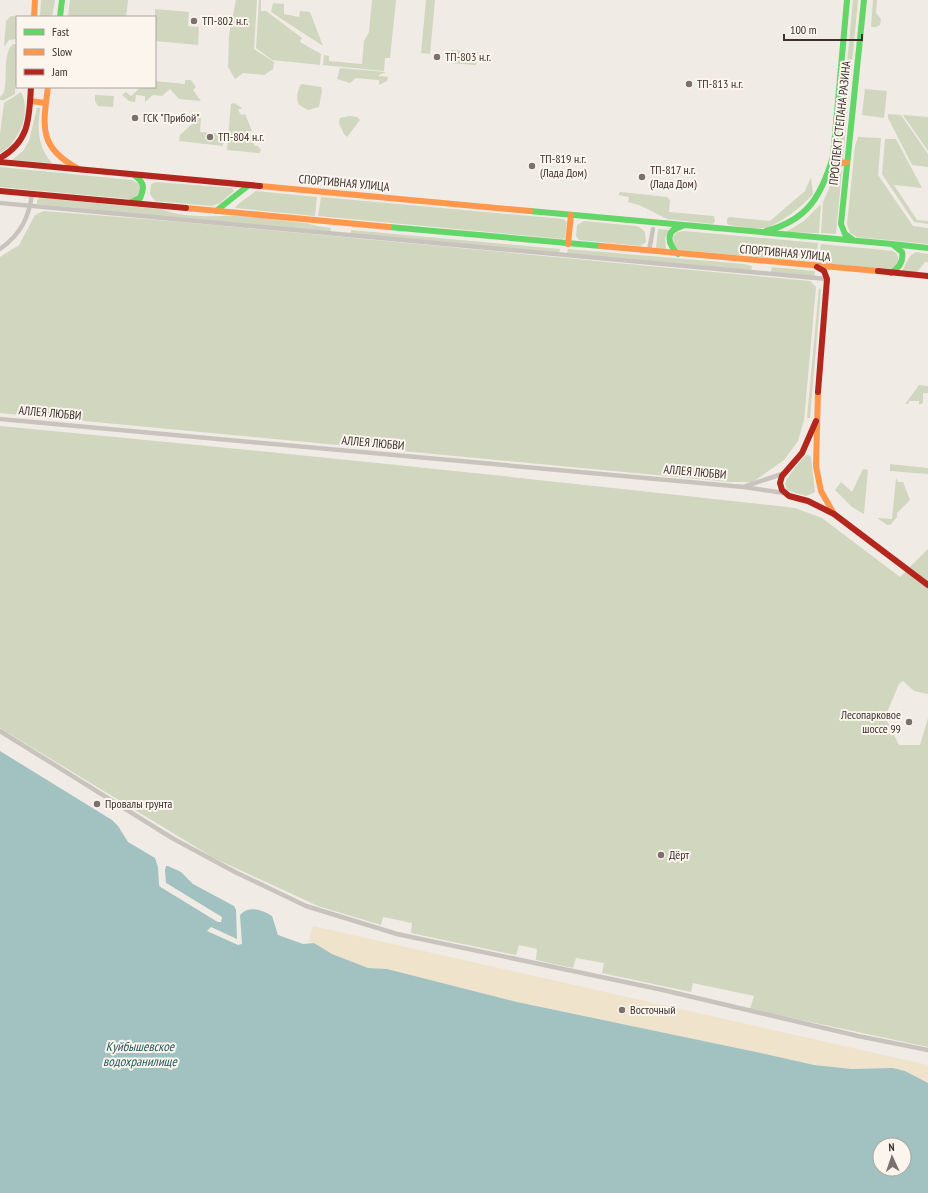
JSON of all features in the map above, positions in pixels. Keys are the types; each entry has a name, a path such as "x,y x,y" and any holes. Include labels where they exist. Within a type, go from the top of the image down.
{"main road":[{"path":"34,16 35,0"},
{"path":"60,16 62,0"},
{"name":"ПРОСПЕКТ СТЕПАНА РАЗИНА","path":"753,232 776,229 786,225 805,212 818,197 828,175 833,157 847,0"},
{"name":"ПРОСПЕКТ СТЕПАНА РАЗИНА","path":"856,242 845,234 841,224 864,0"},
{"path":"0,158 9,154 20,143 27,125 31,88"},
{"path":"48,88 44,126 49,146 58,157 81,170"},
{"path":"30,101 46,103"},
{"path":"833,157 835,162 838,164 847,162"},
{"name":"СПОРТИВНАЯ УЛИЦА","path":"0,162 928,248"},
{"path":"129,202 140,198 144,190 142,181 133,174"},
{"path":"216,211 249,185"},
{"name":"СПОРТИВНАЯ УЛИЦА","path":"0,191 649,252 928,276"},
{"path":"568,244 572,215"},
{"path":"678,254 670,246 670,234 676,228 687,226"},
{"path":"891,273 900,266 903,258 902,252 892,244"},
{"path":"817,267 824,271 827,279 816,420 817,479 821,490 834,514"},
{"path":"827,279 832,272 841,269"},
{"path":"816,420 802,453 784,473 780,483 784,493 808,501 834,514 928,585"},
{"path":"802,453 805,451 812,452 816,458"},
{"path":"808,501 816,499 821,490"}],"street":[{"path":"0,249 19,233 25,223 31,206 32,194"},
{"path":"0,203 827,279"},
{"path":"649,252 652,228"},
{"name":"АЛЛЕЯ ЛЮБВИ","path":"0,419 744,487 784,493"},
{"name":"АЛЛЕЯ ЛЮБВИ","path":"744,487 766,481 784,473"},
{"path":"0,731 172,838 235,872 306,906 397,934 663,990 858,1036 928,1050"}],"green space":[{"path":"41,0 55,0 52,16 40,16"},
{"path":"70,0 128,0 126,16 68,16"},
{"path":"236,0 257,0 254,49 274,62 273,69 264,75 243,73 235,79 228,67 229,35"},
{"path":"259,0 261,0 261,11 266,11 302,38 300,42 321,54 320,65 272,60 256,48"},
{"path":"372,0 396,0 390,58 385,58 384,71 323,65 324,55 329,56 329,61 362,64 364,41 369,32"},
{"path":"426,0 435,0 430,54 421,53"},
{"path":"853,0 858,0 851,74 846,74"},
{"path":"873,0 877,0 876,13 881,19 880,25 876,27 871,27"},
{"path":"273,3 284,4 284,14 299,17 300,11 310,12 323,46 271,12"},
{"path":"155,9 189,12 188,26 199,27 198,45 156,41"},
{"path":"11,16 16,16 16,39 9,40 4,47 6,21"},
{"path":"13,44 16,44 15,94 4,100 0,100 5,87 6,60"},
{"path":"451,50 478,52 476,65 450,63"},
{"path":"340,68 386,72 379,75 379,78 380,76 388,77 387,81 379,85 379,80 356,78 350,83 337,79"},
{"path":"846,78 850,79 843,160 838,161"},
{"path":"185,80 191,80 196,87 193,90 201,101 179,99 170,89 162,96 153,95 145,102 145,96 136,95 135,102 129,101 122,95 126,92 131,96 140,88 156,88 156,81 185,84"},
{"path":"301,84 321,87 322,91 319,107 308,110 299,105 297,94"},
{"path":"865,89 887,91 884,118 862,115"},
{"path":"21,92 25,108 22,126 13,142 7,149 0,153 0,134 4,103"},
{"path":"95,95 114,96 113,107 98,106 95,101"},
{"path":"234,103 242,108 238,110 241,115 245,114 252,131 249,132 255,146 258,146 261,150 259,153 227,150 231,104"},
{"path":"37,108 40,108 39,131 41,145 52,163 12,160 23,151 29,141"},
{"path":"888,114 901,115 928,154 928,167 912,165 888,118"},
{"path":"903,115 928,117 928,151"},
{"path":"201,116 200,132 224,134 223,146 179,141 180,135"},
{"path":"349,116 357,117 360,120 347,137 339,123 340,118"},
{"path":"858,137 881,138 878,175 913,226 928,228 928,244 857,237 850,233 847,224 855,146"},
{"path":"885,139 896,139 922,188 894,185 917,220 928,221 928,224 914,222 882,174"},
{"path":"0,167 132,180 139,184 141,190 138,196 129,199 0,187"},
{"path":"838,168 842,170 836,234 821,233 823,202"},
{"path":"811,177 813,194 797,209 777,223 764,228 755,229 729,225 727,223 727,219 729,217 770,221 805,191"},
{"path":"156,182 232,188 234,191 220,203 212,206 155,201 150,194 151,184"},
{"path":"256,191 317,197 315,216 235,208"},
{"path":"620,192 667,197 670,200 669,212 714,216 715,221 713,224 667,219 639,205 628,202 629,197 618,195"},
{"path":"321,197 563,219 567,222 565,238 562,239 318,216"},
{"path":"40,198 160,209 187,215 243,216 306,223 331,228 330,233 37,204 37,200"},
{"path":"821,204 819,233 786,232 804,221"},
{"path":"44,211 181,222 810,281 816,287 804,420 798,441 784,460 753,482 730,482 0,413 0,257 19,245 35,215"},
{"path":"584,221 636,226 645,232 646,242 640,246 579,240 576,236 577,225"},
{"path":"658,229 669,230 665,238 666,249 656,248"},
{"path":"351,230 560,249 559,253 351,234"},
{"path":"685,231 818,243 816,262 679,250 674,245 673,237 677,232"},
{"path":"821,244 893,251 897,254 899,262 895,268 890,269 818,263"},
{"path":"568,249 744,264 752,266 751,271 567,254"},
{"path":"916,252 928,254 928,262 925,262 917,272 902,271 910,256"},
{"path":"772,267 815,271 814,277 771,273"},
{"path":"819,288 821,290 810,418 807,418"},
{"path":"919,385 928,386 928,393 923,393 923,403 919,405 919,401 909,401 908,404 905,404"},
{"path":"0,426 398,465 795,508 822,518 900,577 928,549 928,694 914,691 903,681 899,684 885,717 899,745 920,745 928,718 928,1047 750,1009 754,996 693,983 691,992 602,973 604,963 576,958 573,968 536,960 537,949 519,945 516,955 411,933 412,923 383,917 381,925 318,906 214,858 0,728"},
{"path":"808,455 811,457 815,492 806,496 787,490 785,484 788,477 805,456"},
{"path":"890,464 928,468 928,474 890,471"},
{"path":"863,469 868,470 864,514 852,507 835,490 841,482 852,492"},
{"path":"896,478 898,482 903,482 910,500 897,513 897,517 890,525 887,525 877,518 892,519"}],"sand":[{"name":"Восточный","path":"313,926 928,1065 928,1083 905,1071 893,1068 852,1069 814,1065 517,1002 387,969 368,968 332,954 311,942 308,943"}],"water":[{"name":"Куйбышевское водохранилище","path":"0,751 112,820 118,826 128,842 155,858 158,867 159,885 161,887 218,922 222,918 166,883 165,870 166,866 168,866 181,872 193,884 234,906 236,910 237,939 211,927 207,931 238,945 242,944 240,915 251,909 264,912 272,916 278,935 303,944 314,943 332,954 368,968 387,969 517,1002 814,1065 852,1069 893,1068 905,1071 928,1083 928,1193 0,1193"}],"pier":[{"path":"166,883 222,917 221,922 218,922 159,886 161,885 219,920 220,919 167,887 164,884"}],"traffic: fast":[{"path":"60,16 62,0"},
{"path":"766,231 792,220 811,204 818,195 833,157 847,0"},
{"path":"853,240 845,234 841,224 864,0"},
{"path":"131,202 140,198 143,191 142,182 134,175"},
{"path":"216,211 249,185"},
{"path":"530,211 892,244 902,252 902,259 900,264 891,273"},
{"path":"678,254 670,242 670,234 676,228 682,226"},
{"path":"389,227 601,246"},
{"path":"892,244 928,248"}],"traffic: slow":[{"path":"34,16 35,0"},
{"path":"48,88 45,124 49,143 55,152 77,168"},
{"path":"30,101 46,103"},
{"path":"833,157 838,164 847,162"},
{"path":"260,186 530,211"},
{"path":"186,208 389,227"},
{"path":"568,244 571,215"},
{"path":"601,246 878,271"},
{"path":"818,392 816,466 821,491 834,514"}],"traffic: jam":[{"path":"0,158 17,144 26,128 30,109 31,88"},
{"path":"0,162 260,186"},
{"path":"0,191 186,208"},
{"path":"817,267 824,271 827,279 818,392"},
{"path":"878,271 928,276"},
{"path":"816,421 802,453 782,476 780,483 782,490 789,496 808,501 834,514 928,585"}],"place":[{"name":"ТП-802 н.г.","path":"194,21"},
{"name":"ТП-803 н.г.","path":"437,57"},
{"name":"ТП-813 н.г.","path":"689,84"},
{"name":"ГСК \"Прибой\"","path":"135,118"},
{"name":"ТП-804 н.г.","path":"210,137"},
{"name":"ТП-819 н.г. (Лада Дом)","path":"532,166"},
{"name":"ТП-817 н.г. (Лада Дом)","path":"642,177"},
{"name":"Лесопарковое шоссе 99","path":"909,722"},
{"name":"Провалы грунта","path":"97,804"},
{"name":"Дёрт","path":"661,855"},
{"name":"Восточный","path":"622,1010"}]}
